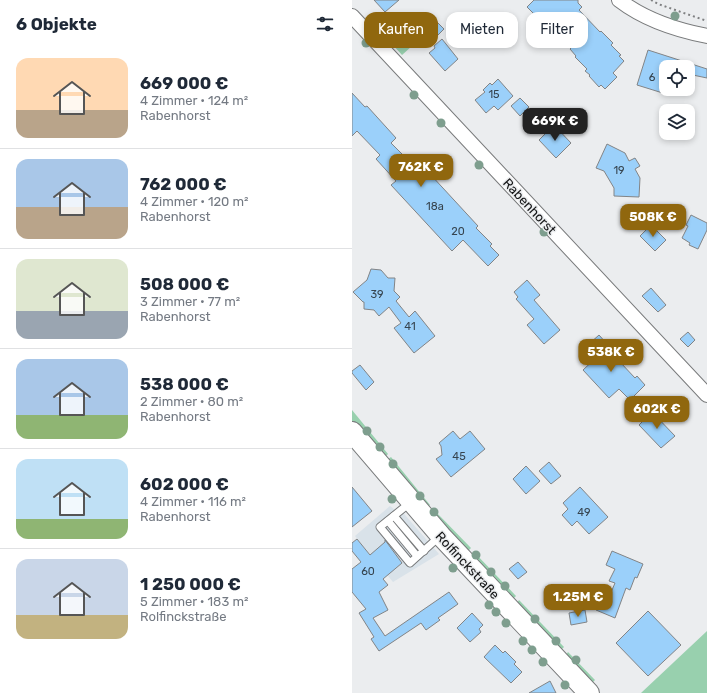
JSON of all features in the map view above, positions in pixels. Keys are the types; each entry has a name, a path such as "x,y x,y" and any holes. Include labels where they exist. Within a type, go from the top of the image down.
{"main road":[{"name":"Rolfinckstraße","path":"352,432 441,536 589,693"}],"street":[{"path":"619,0 660,24 707,36"},
{"name":"Rabenhorst","path":"352,16 707,395"}],"lane":[{"path":"411,502 380,527 410,563 441,536"},
{"path":"394,516 424,551"}],"path":[{"path":"651,0 658,4 707,21"}],"shaded area":[{"path":"390,506 395,510 398,507 439,554 393,582 355,536"}],"green space":[{"path":"396,48 410,48 402,55"},
{"path":"352,410 388,454 385,457 382,457 352,421"},
{"path":"391,457 430,505 427,508 387,460"},
{"path":"434,510 471,548 467,552 432,512"},
{"path":"474,552 516,596 513,599 471,556"},
{"path":"519,600 564,647 561,650 517,603"},
{"path":"707,631 707,693 641,693"},
{"path":"568,652 595,680 592,683 566,655"}],"building":[{"path":"374,0 399,0 385,12"},
{"path":"534,0 578,0 578,3 582,7 579,10 581,12 532,12 527,7"},
{"path":"588,19 613,43 611,45 621,55 619,56 624,61 613,73 617,77 605,89 601,85 599,87 589,76 590,75 585,71 587,69 575,57 576,56 570,49 588,48"},
{"path":"438,23 444,29 438,35"},
{"path":"442,39 446,44 446,48 449,48 458,59 445,71 429,53 435,48 438,48 438,42"},
{"path":"648,50 679,60 659,60 659,92 637,85"},
{"path":"695,65 707,69 707,78 695,75"},
{"path":"498,79 513,96 498,110 494,106 486,113 475,100 485,92 483,90 490,83 492,85"},
{"path":"352,93 365,107 367,106 396,138 391,143 413,165 418,161 478,226 476,228 492,244 490,246 499,255 488,266 463,240 452,251 391,185 396,181 376,159 380,155 357,131 352,136"},
{"path":"520,98 529,107 520,116 511,106"},
{"path":"554,125 571,143 556,158 539,140"},
{"path":"607,144 625,153 629,161 635,158 640,166 635,169 640,178 639,197 614,196 614,188 604,171 596,168"},
{"path":"691,215 707,223 707,230 698,249 689,245 690,243 682,238 688,226 686,225"},
{"path":"651,225 666,240 655,251 640,236"},
{"path":"371,269 381,270 388,278 395,278 394,291 400,297 396,301 409,317 415,311 435,336 414,353 394,328 401,323 389,307 379,316 374,310 364,309 364,302 353,292 367,280"},
{"path":"527,280 540,295 534,300 560,330 544,344 527,325 534,319 516,299 518,297 514,292"},
{"path":"651,288 666,305 658,312 642,296"},
{"path":"688,332 695,340 688,347 680,339"},
{"path":"599,335 607,344 605,346 635,378 637,376 645,385 630,400 619,389 609,398 583,370 599,355 589,344"},
{"path":"360,365 374,382 366,390 352,373 352,371"},
{"path":"652,412 675,436 661,448 639,425"},
{"path":"453,431 460,439 470,431 485,449 451,477 436,459 442,455 441,446 439,443"},
{"path":"549,462 561,476 551,484 539,471"},
{"path":"526,466 540,481 526,494 513,479"},
{"path":"352,487 372,511 352,527"},
{"path":"580,487 608,517 589,534 577,521 572,526 562,515 568,509 563,503"},
{"path":"357,539 370,555 385,542 385,540 402,563 383,579 388,585 379,592 388,610 373,618 385,636 449,592 458,604 438,618 440,620 426,630 421,623 379,651 371,639 374,637 359,613 366,609 352,592 352,569 361,562 352,551 352,543"},
{"path":"612,551 643,564 637,578 635,577 630,590 626,588 615,618 596,610 601,599 607,602 615,583 609,581 615,569 606,565"},
{"path":"518,562 527,572 518,579 509,569"},
{"path":"585,610 587,622 571,625 569,613"},
{"path":"648,611 681,645 648,676 616,643"},
{"path":"472,613 483,625 479,629 481,632 470,642 457,628"},
{"path":"495,645 503,653 505,651 516,662 514,664 522,672 511,683 484,657"},
{"path":"550,681 556,693 529,693"}]}
